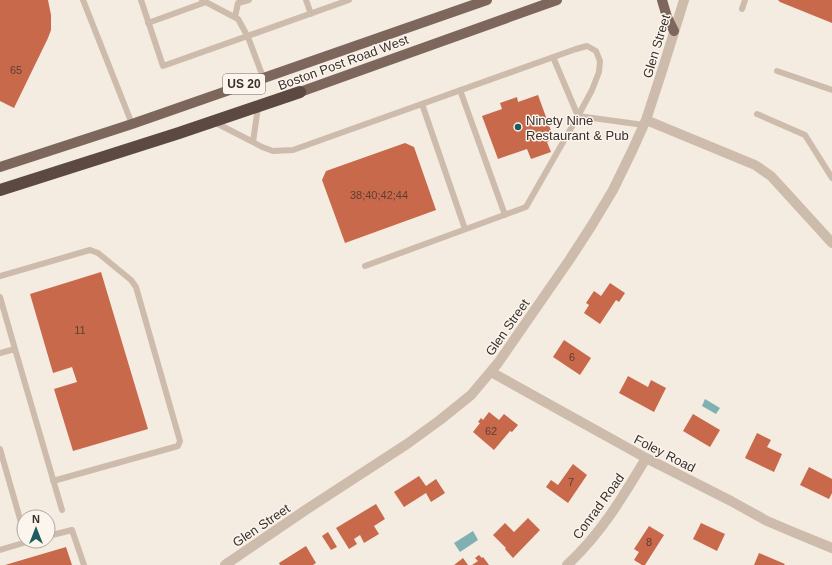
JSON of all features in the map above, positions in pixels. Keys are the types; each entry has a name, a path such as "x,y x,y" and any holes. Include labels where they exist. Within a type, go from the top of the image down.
{"highway":[{"name":"Boston Post Road West","path":"0,190 258,107 300,92"}],"main road":[{"name":"Boston Post Road West","path":"0,167 132,124 487,0"},
{"name":"Boston Post Road West","path":"300,92 557,0"},
{"path":"662,0 667,17 674,31"}],"street":[{"name":"Glen Street","path":"225,565 440,420 471,395 491,372 523,328 592,225 613,190 645,123 684,0"},
{"path":"645,123 755,165 766,172 832,243"},
{"name":"Foley Road","path":"491,372 646,458 774,524 832,548"},
{"name":"Conrad Road","path":"567,565 596,535 631,484 646,458"}],"lane":[{"path":"84,0 132,124"},
{"path":"141,0 163,66 349,0"},
{"path":"235,17 238,4 249,0"},
{"path":"306,0 311,14"},
{"path":"742,9 745,0"},
{"path":"148,23 204,1 238,19 248,36 263,78"},
{"path":"213,121 262,147 273,151 293,150 576,49 587,46 596,51 600,61 599,72 592,90 526,207 365,266"},
{"path":"553,57 578,116"},
{"path":"776,71 832,90"},
{"path":"460,90 505,215"},
{"path":"422,104 465,230"},
{"path":"253,142 258,107"},
{"path":"757,114 805,135 832,178"},
{"path":"578,116 645,123"},
{"path":"0,276 90,250 98,253 131,280 136,287 180,441 178,446 53,481"},
{"path":"0,297 62,510"},
{"path":"0,353 15,349"},
{"path":"0,449 17,509"},
{"path":"56,534 72,530 84,565"},
{"path":"0,550 16,545"}],"water":[{"path":"705,399 720,408 716,414 702,406"},
{"path":"473,531 478,540 460,552 454,543"}],"building":[{"path":"0,0 48,0 51,15 51,30 48,38 14,108 0,101"},
{"path":"778,0 832,0 832,23 780,2"},
{"name":"Ninety Nine Restaurant & Pub","path":"538,95 554,139 547,142 551,152 531,159 527,149 498,159 482,116 502,109 500,103 517,97 518,102"},
{"path":"405,143 414,147 436,210 345,243 322,180 326,171"},
{"path":"101,272 148,429 73,451 54,389 77,382 72,367 53,373 30,294"},
{"path":"610,283 625,293 619,302 616,300 600,324 584,313 589,305 586,303 594,291 601,296"},
{"path":"564,340 591,358 580,375 553,357"},
{"path":"628,376 648,387 651,380 666,388 654,412 619,393"},
{"path":"489,412 499,420 504,414 518,425 512,432 510,431 494,450 473,432 480,423 478,422 481,418 483,420"},
{"path":"693,414 720,430 710,447 683,431"},
{"path":"757,433 771,440 767,447 782,454 774,472 745,458"},
{"path":"573,464 587,475 568,503 546,487 551,480 558,485"},
{"path":"809,467 832,479 832,493 829,499 800,485"},
{"path":"419,476 426,486 436,479 445,493 431,502 426,493 404,507 394,492"},
{"path":"376,504 385,519 374,526 379,534 364,543 360,535 354,539 357,544 349,549 336,528"},
{"path":"528,518 540,530 513,558 505,549 506,548 493,535 505,523 514,532"},
{"path":"701,523 725,534 717,551 693,539"},
{"path":"649,526 664,535 645,565 642,565 634,560 639,552 634,549"},
{"path":"328,532 337,547 331,550 322,536"},
{"path":"306,546 316,563 313,565 280,565 279,563"},
{"path":"66,547 72,565 5,565"},
{"path":"759,553 785,564 754,565"},
{"path":"479,555 482,558 483,557 489,565 472,565 478,561 475,558"},
{"path":"463,558 468,565 454,565"}],"place":[{"name":"Ninety Nine Restaurant & Pub","path":"518,127"}]}
